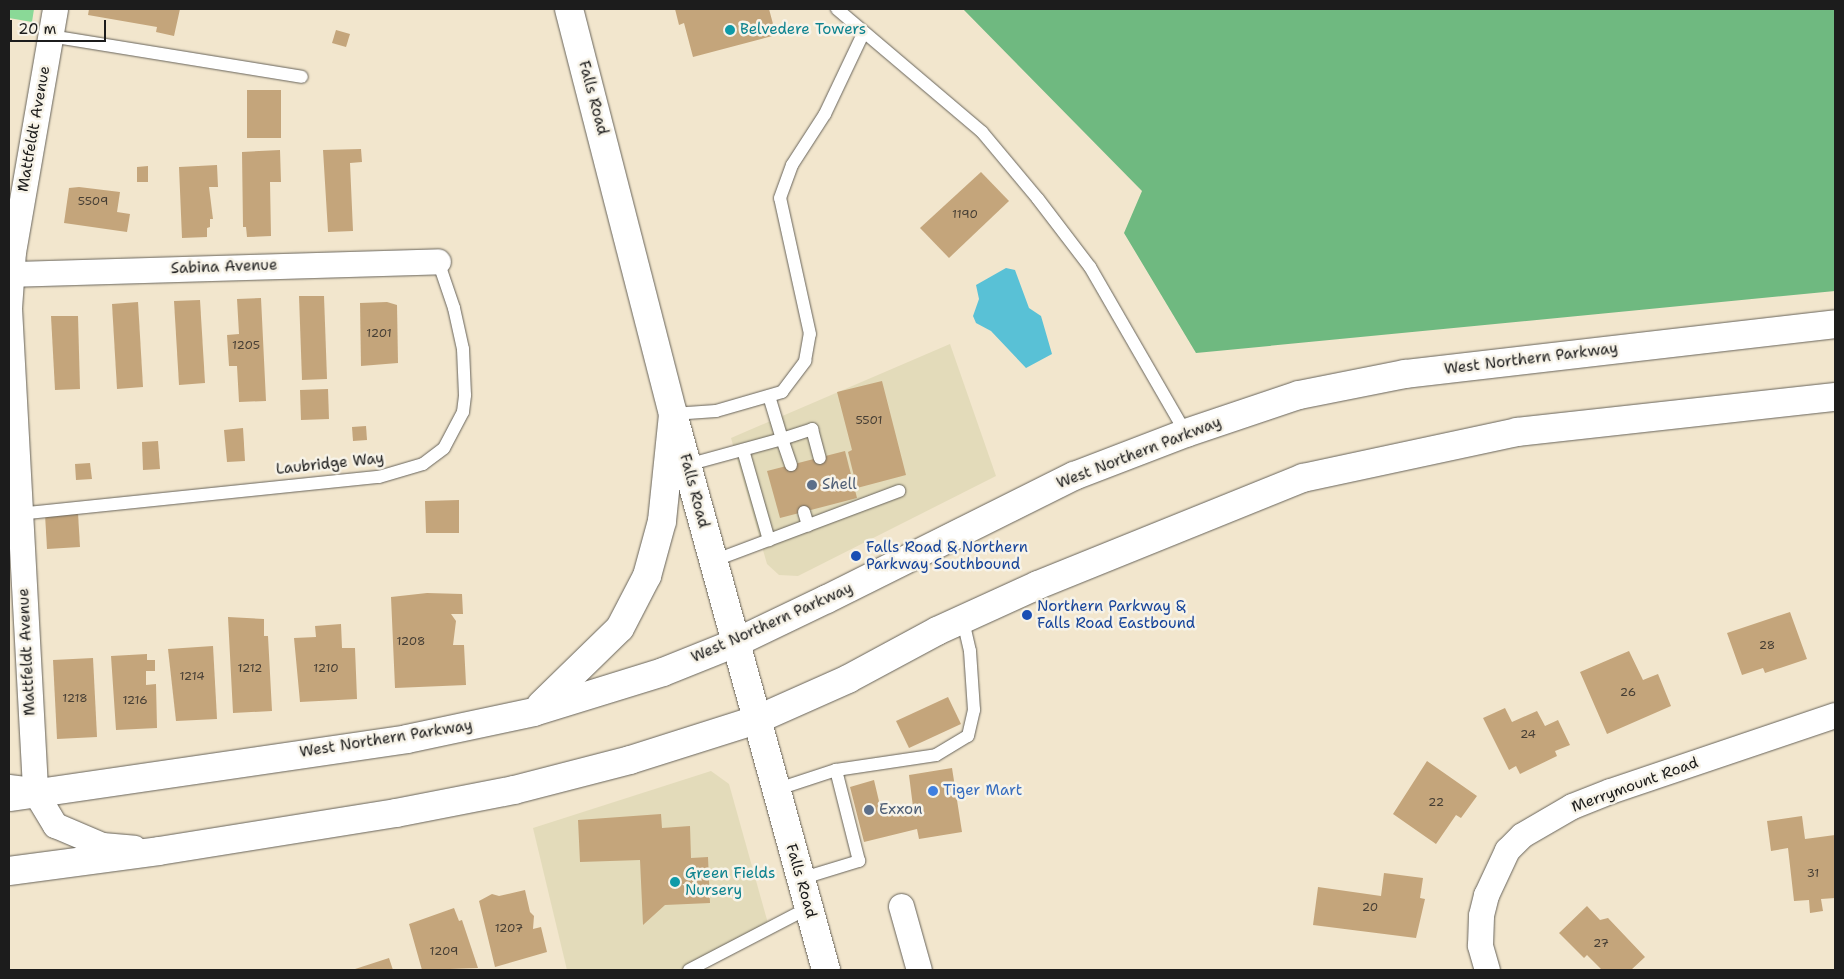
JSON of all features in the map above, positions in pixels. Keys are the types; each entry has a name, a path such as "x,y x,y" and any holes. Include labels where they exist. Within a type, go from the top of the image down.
{"main road":[{"name":"Falls Road","path":"569,9 673,414 826,970"},
{"name":"West Northern Parkway","path":"9,798 22,790 407,739 534,712 663,672 735,643 1074,476 1186,433 1299,395 1405,374 1835,324"},
{"path":"9,871 159,851 396,813 514,790 630,760 756,720 848,679 963,620 1038,585 1303,478 1518,432 1835,397"},
{"path":"534,712 587,664 620,628 646,576 662,520 673,414"}],"street":[{"name":"Mattfeldt Avenue","path":"55,9 11,274 18,514 22,790 55,825 73,835 102,845 159,851"},
{"name":"Sabina Avenue","path":"11,274 438,261"},
{"name":"Merrymount Road","path":"1487,970 1480,945 1481,915 1486,895 1508,850 1522,834 1572,806 1610,791 1835,715"},
{"path":"901,906 919,970"}],"lane":[{"path":"837,9 863,34 982,132 1038,198 1090,267 1186,433"},
{"path":"673,414 716,411 782,392 805,361 810,334 780,198 792,165 825,114 863,34"},
{"path":"50,36 302,78"},
{"name":"Laubridge Way","path":"18,514 379,477 423,464 444,448 463,412 465,395 463,348 454,308 438,261"},
{"path":"769,396 791,465"},
{"path":"687,465 812,429 820,458"},
{"path":"743,450 769,540"},
{"path":"713,561 808,525 834,510 899,491"},
{"path":"804,512 808,525"},
{"path":"775,790 836,770 936,755 968,736 974,710 970,651 963,620"},
{"path":"800,879 859,861 836,770"},
{"path":"688,970 808,908"}],"shaded area":[{"path":"950,344 996,476 798,576 779,575 767,564 731,438"},
{"path":"711,771 729,784 769,927 683,970 567,970 533,828"}],"green space":[{"path":"9,9 34,9 32,22 9,18"},
{"path":"963,9 1835,9 1835,291 1196,353 1124,233 1142,191"}],"water":[{"path":"1006,268 1015,270 1029,308 1041,316 1052,354 1026,368 991,331 976,323 973,316 979,299 976,285"}],"building":[{"path":"89,9 180,9 174,36 156,32 157,27 88,15"},
{"name":"Belvedere Towers","path":"675,9 769,9 776,35 693,57 684,23 679,25"},
{"path":"336,30 350,34 346,47 332,43"},
{"path":"247,90 281,90 281,138 247,138"},
{"path":"361,149 362,162 350,163 353,231 328,232 323,150"},
{"path":"280,150 281,182 270,182 271,236 247,237 246,227 243,227 242,152"},
{"path":"217,165 218,187 209,187 213,219 210,219 210,227 207,228 207,237 182,238 179,167"},
{"path":"148,166 148,182 137,182 137,167"},
{"path":"981,172 1009,201 949,258 920,228"},
{"path":"79,187 120,192 117,212 130,214 127,232 64,223 69,188"},
{"path":"299,296 324,296 327,379 302,380"},
{"path":"261,298 266,401 239,402 237,366 229,366 227,335 239,334 237,299"},
{"path":"200,300 205,383 179,385 174,301"},
{"path":"138,302 143,387 117,389 112,304"},
{"path":"387,302 397,305 398,363 361,366 360,303"},
{"path":"51,316 78,316 80,389 55,390"},
{"path":"882,381 906,475 857,488 848,452 852,450 837,392"},
{"path":"328,389 329,419 301,420 300,390"},
{"path":"366,426 367,440 353,441 352,427"},
{"path":"243,428 245,461 227,462 224,430"},
{"path":"158,441 160,469 143,470 142,442"},
{"name":"Shell","path":"845,451 857,498 780,518 767,471"},
{"path":"90,463 92,479 76,480 75,464"},
{"path":"459,500 459,533 426,533 425,501"},
{"path":"78,513 80,547 47,549 45,514"},
{"path":"427,593 462,594 463,614 451,614 456,621 453,645 464,645 466,685 395,688 391,597"},
{"path":"1790,612 1807,659 1765,673 1763,668 1742,675 1727,633"},
{"path":"228,617 264,619 264,636 268,636 272,711 233,713"},
{"path":"341,624 342,648 355,648 357,699 300,702 294,638 316,637 315,626"},
{"path":"213,646 217,719 176,721 168,649"},
{"path":"1629,651 1643,680 1658,674 1671,706 1607,734 1580,672"},
{"path":"147,654 147,660 155,660 155,671 146,671 146,685 156,684 157,728 116,730 111,656"},
{"path":"93,658 97,737 57,739 53,660"},
{"path":"948,697 961,724 909,748 896,721"},
{"path":"1505,708 1512,722 1537,711 1545,726 1558,720 1570,745 1555,751 1557,756 1520,774 1516,766 1509,770 1483,718"},
{"path":"1427,761 1477,796 1461,818 1456,815 1436,844 1393,814"},
{"path":"952,768 962,832 919,839 917,829 864,842 850,787 874,780 882,814 913,807 909,775"},
{"name":"Green Fields Nursery","path":"661,814 662,828 690,826 691,858 708,857 710,903 665,905 643,925 640,860 580,862 578,820"},
{"path":"1802,816 1805,839 1835,835 1835,898 1821,899 1823,911 1810,913 1809,900 1794,901 1788,848 1771,851 1767,821"},
{"path":"1384,873 1423,878 1420,898 1425,899 1416,938 1313,925 1318,887 1381,896"},
{"path":"525,890 530,912 534,916 533,929 541,927 547,952 495,967 479,901 492,894 499,896"},
{"path":"1587,906 1600,920 1608,918 1645,957 1631,970 1602,970 1587,955 1584,958 1559,933"},
{"path":"454,908 459,921 462,920 478,968 422,970 409,924"},
{"path":"389,958 393,970 352,970"}],"place":[{"name":"Belvedere Towers","path":"730,30"},
{"name":"Shell","path":"812,485"},
{"name":"Falls Road & Northern Parkway Southbound","path":"856,556"},
{"name":"Northern Parkway & Falls Road Eastbound","path":"1027,615"},
{"name":"Tiger Mart","path":"933,791"},
{"name":"Exxon","path":"869,810"},
{"name":"Green Fields Nursery","path":"675,882"}]}
